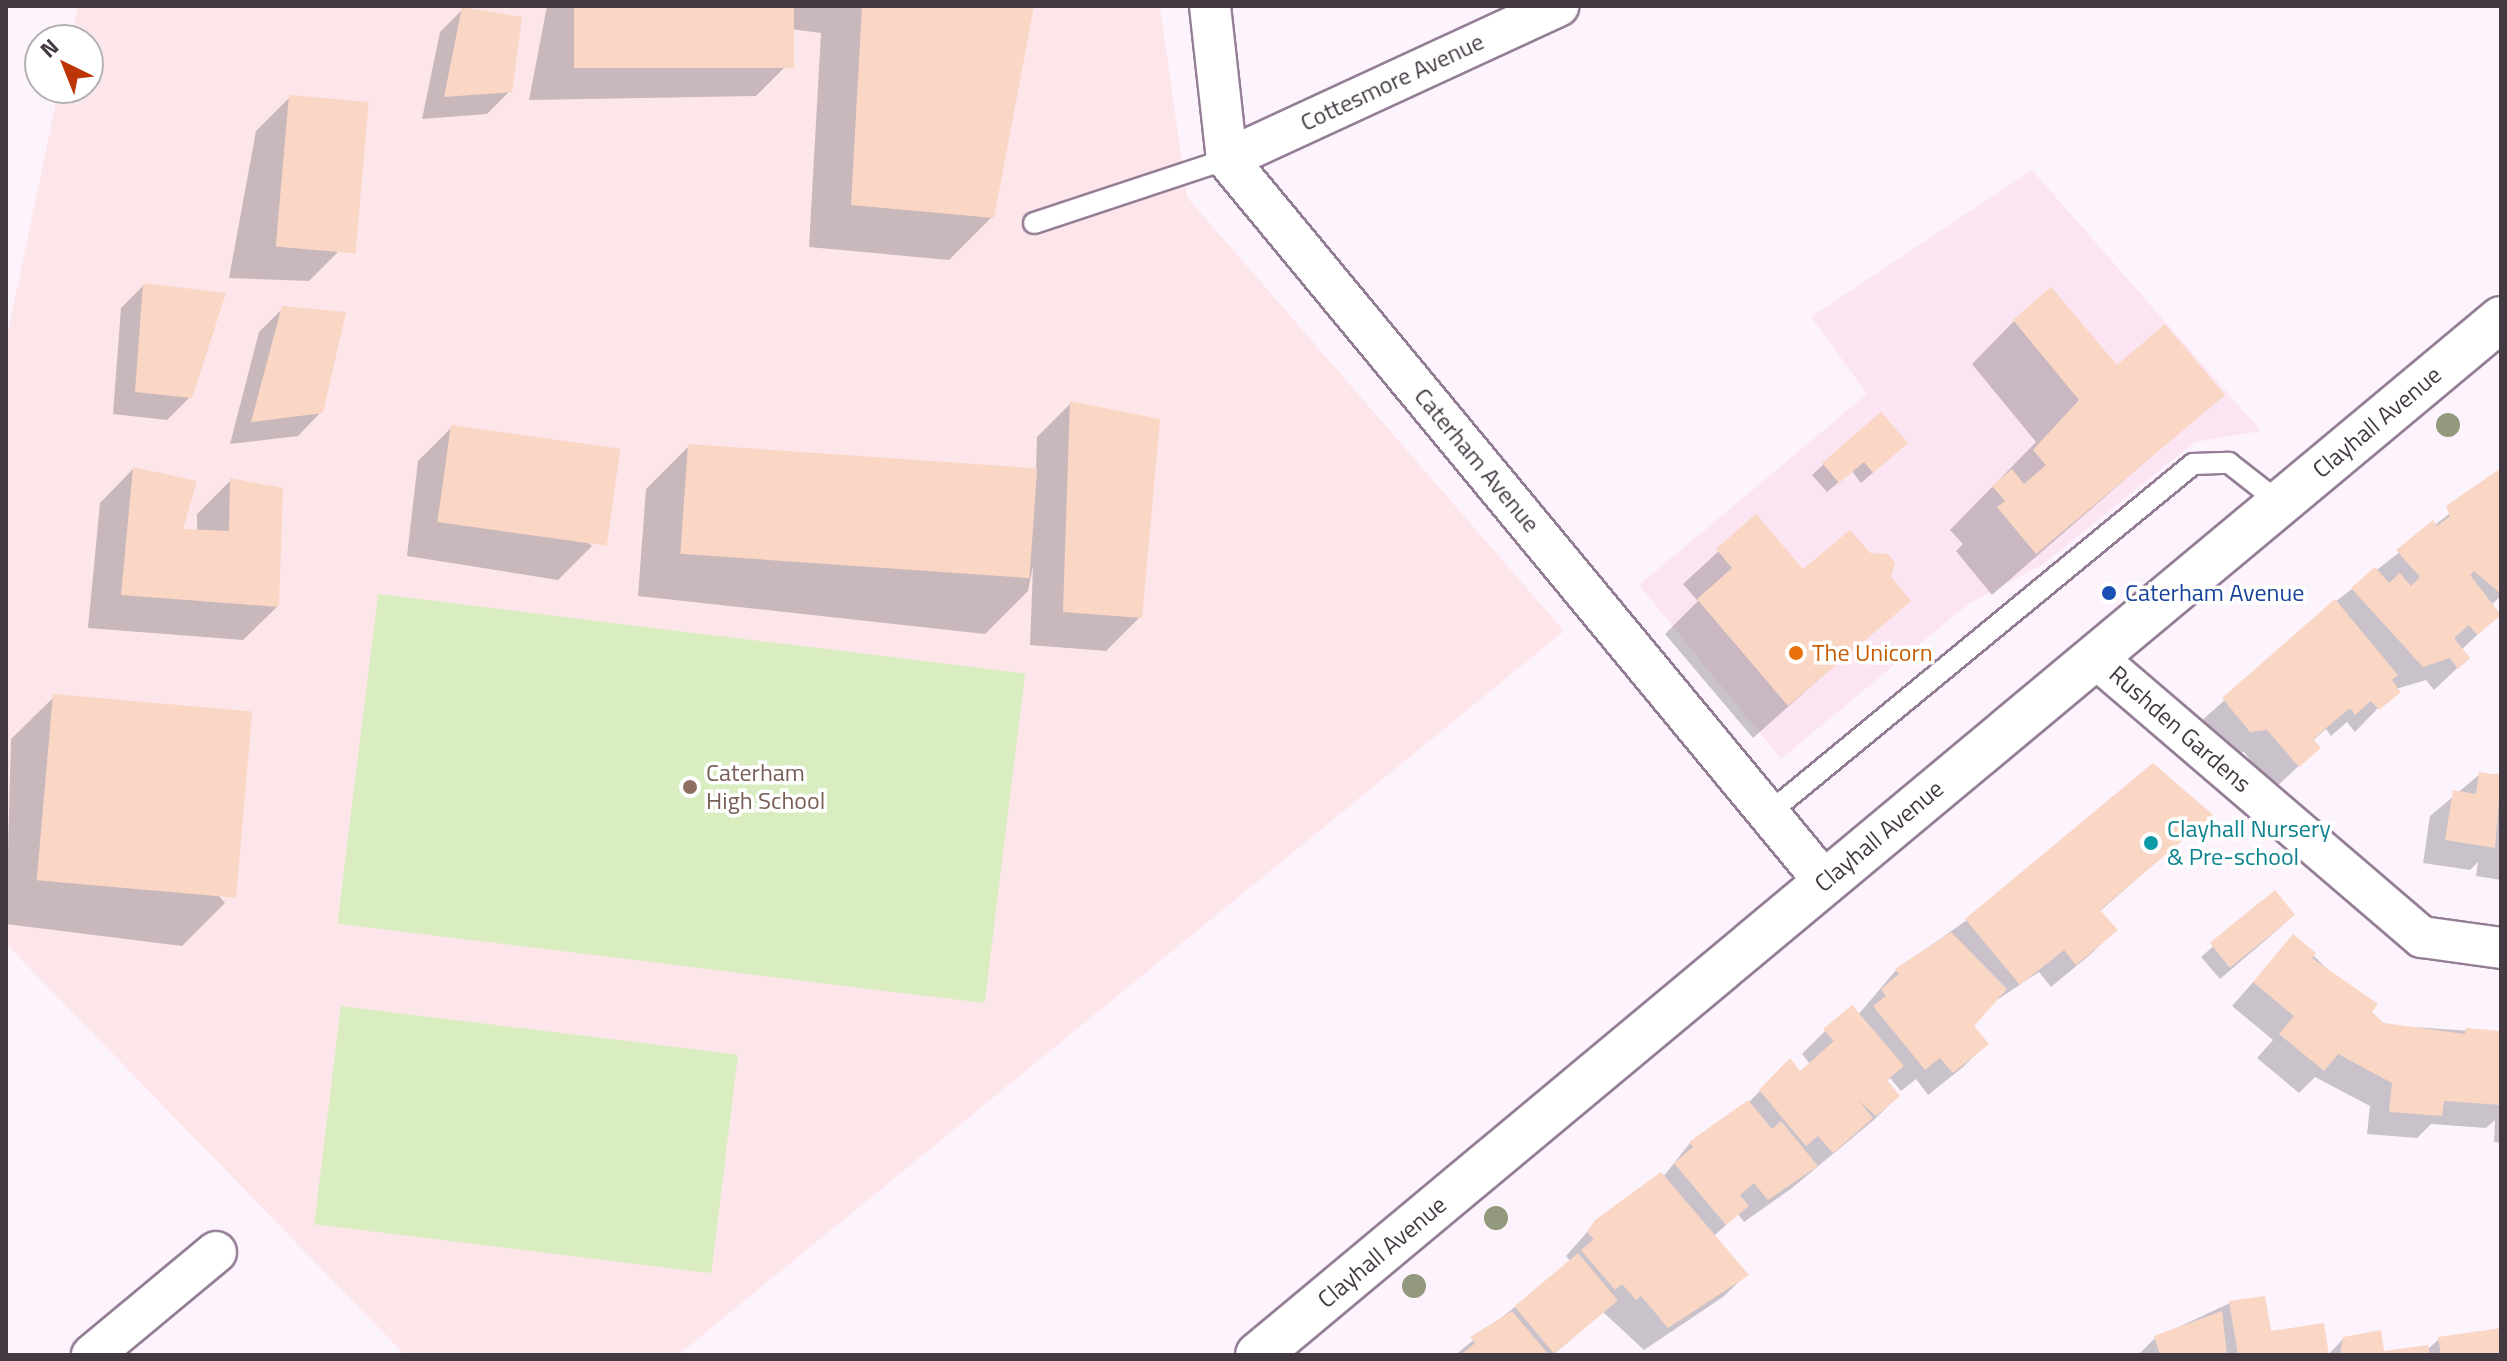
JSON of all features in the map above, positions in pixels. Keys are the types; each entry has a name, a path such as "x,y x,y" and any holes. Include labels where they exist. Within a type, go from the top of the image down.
{"street":[{"path":"1210,6 1227,159"},
{"name":"Cottesmore Avenue","path":"1227,159 1558,6"},
{"name":"Caterham Avenue","path":"1227,159 1824,881"},
{"name":"Clayhall Avenue","path":"1258,1355 2501,319"},
{"name":"Rushden Gardens","path":"2095,657 2422,937 2501,948"},
{"path":"92,1355 216,1252"}],"lane":[{"path":"1034,223 1227,159"},
{"path":"1769,813 2193,464 2229,463 2280,503"}],"shaded area":[{"name":"Caterham High School","path":"78,6 1160,6 1187,197 1564,631 678,1355 405,1355 6,944 6,341 56,104 104,104 104,24 74,24"},
{"path":"2032,170 2261,431 2195,442 2042,565 1968,604 1781,759 1639,585 1867,394 1811,317"}],"green space":[{"path":"378,594 1025,673 985,1003 338,924"},
{"path":"341,1006 738,1055 711,1273 314,1224"}],"building":[{"path":"574,6 794,6 794,68 574,68"},
{"path":"862,6 1034,6 994,218 851,205"},
{"path":"462,7 522,17 512,92 444,97"},
{"path":"289,95 369,102 355,253 276,246"},
{"path":"143,283 226,293 192,398 135,392"},
{"path":"2051,287 2117,365 2165,324 2225,395 2036,554 1997,507 2005,501 1992,486 2012,469 2024,484 2046,465 2033,450 2079,400 2013,320"},
{"path":"282,306 346,312 323,413 251,422"},
{"path":"1070,401 1160,419 1142,618 1063,612"},
{"path":"1881,412 1908,443 1873,473 1864,462 1839,483 1822,463"},
{"path":"451,425 620,449 607,546 437,522"},
{"path":"688,444 1037,468 1029,578 680,554"},
{"path":"133,467 197,481 183,529 229,531 230,478 283,488 279,607 121,595"},
{"path":"2501,468 2501,594 2474,571 2470,575 2501,615 2477,635 2469,625 2454,638 2470,658 2458,669 2450,658 2423,667 2351,588 2375,567 2389,583 2400,573 2411,586 2420,577 2396,550 2433,520 2437,526 2450,516 2446,506"},
{"name":"The Unicorn","path":"1756,514 1803,569 1850,530 1870,553 1888,554 1895,563 1891,577 1911,601 1788,706 1697,599 1732,568 1716,549"},
{"path":"2335,599 2398,675 2392,680 2401,692 2379,710 2371,701 2355,715 2350,708 2313,739 2321,748 2299,767 2267,730 2250,732 2222,698"},
{"path":"53,694 252,711 236,898 37,880"},
{"path":"2153,763 2213,815 2100,910 2118,930 2076,965 2064,950 2020,985 1965,919"},
{"path":"2479,772 2501,775 2495,848 2445,840 2453,790 2476,794"},
{"path":"2275,890 2295,915 2230,968 2210,943"},
{"path":"1951,932 2007,989 1974,1026 1989,1044 1953,1073 1940,1058 1925,1070 1873,1006 1886,996 1881,989 1899,974 1895,969"},
{"path":"2293,934 2316,953 2312,958 2378,1004 2372,1012 2384,1023 2465,1034 2466,1028 2501,1031 2501,1105 2444,1101 2442,1116 2389,1112 2392,1083 2338,1054 2324,1071 2279,1034 2294,1016 2253,982"},
{"path":"1852,1005 1904,1066 1887,1080 1900,1096 1876,1116 1858,1100 1873,1118 1833,1153 1818,1136 1806,1146 1759,1090 1790,1058 1800,1071 1834,1041 1823,1029"},
{"path":"1748,1100 1772,1129 1781,1121 1818,1166 1768,1200 1754,1183 1740,1195 1749,1206 1726,1225 1674,1163 1693,1147 1689,1142"},
{"path":"1661,1172 1749,1275 1668,1328 1641,1296 1636,1300 1622,1284 1615,1290 1581,1250 1594,1239 1587,1232 1595,1220"},
{"path":"1578,1253 1618,1300 1554,1354 1514,1306"},
{"path":"2265,1296 2271,1331 2324,1323 2329,1355 2238,1355 2229,1301"},
{"path":"1512,1311 1549,1355 1461,1355 1475,1343 1470,1337"},
{"path":"2222,1311 2227,1355 2160,1355 2154,1336"},
{"path":"2501,1328 2501,1355 2441,1355 2438,1337"},
{"path":"2381,1330 2384,1351 2428,1345 2430,1355 2340,1355 2343,1337"}],"place":[{"name":"Caterham Avenue","path":"2109,593"},
{"name":"The Unicorn","path":"1796,653"},
{"name":"Caterham High School","path":"690,787"},
{"name":"Clayhall Nursery & Pre-school","path":"2151,843"}]}
